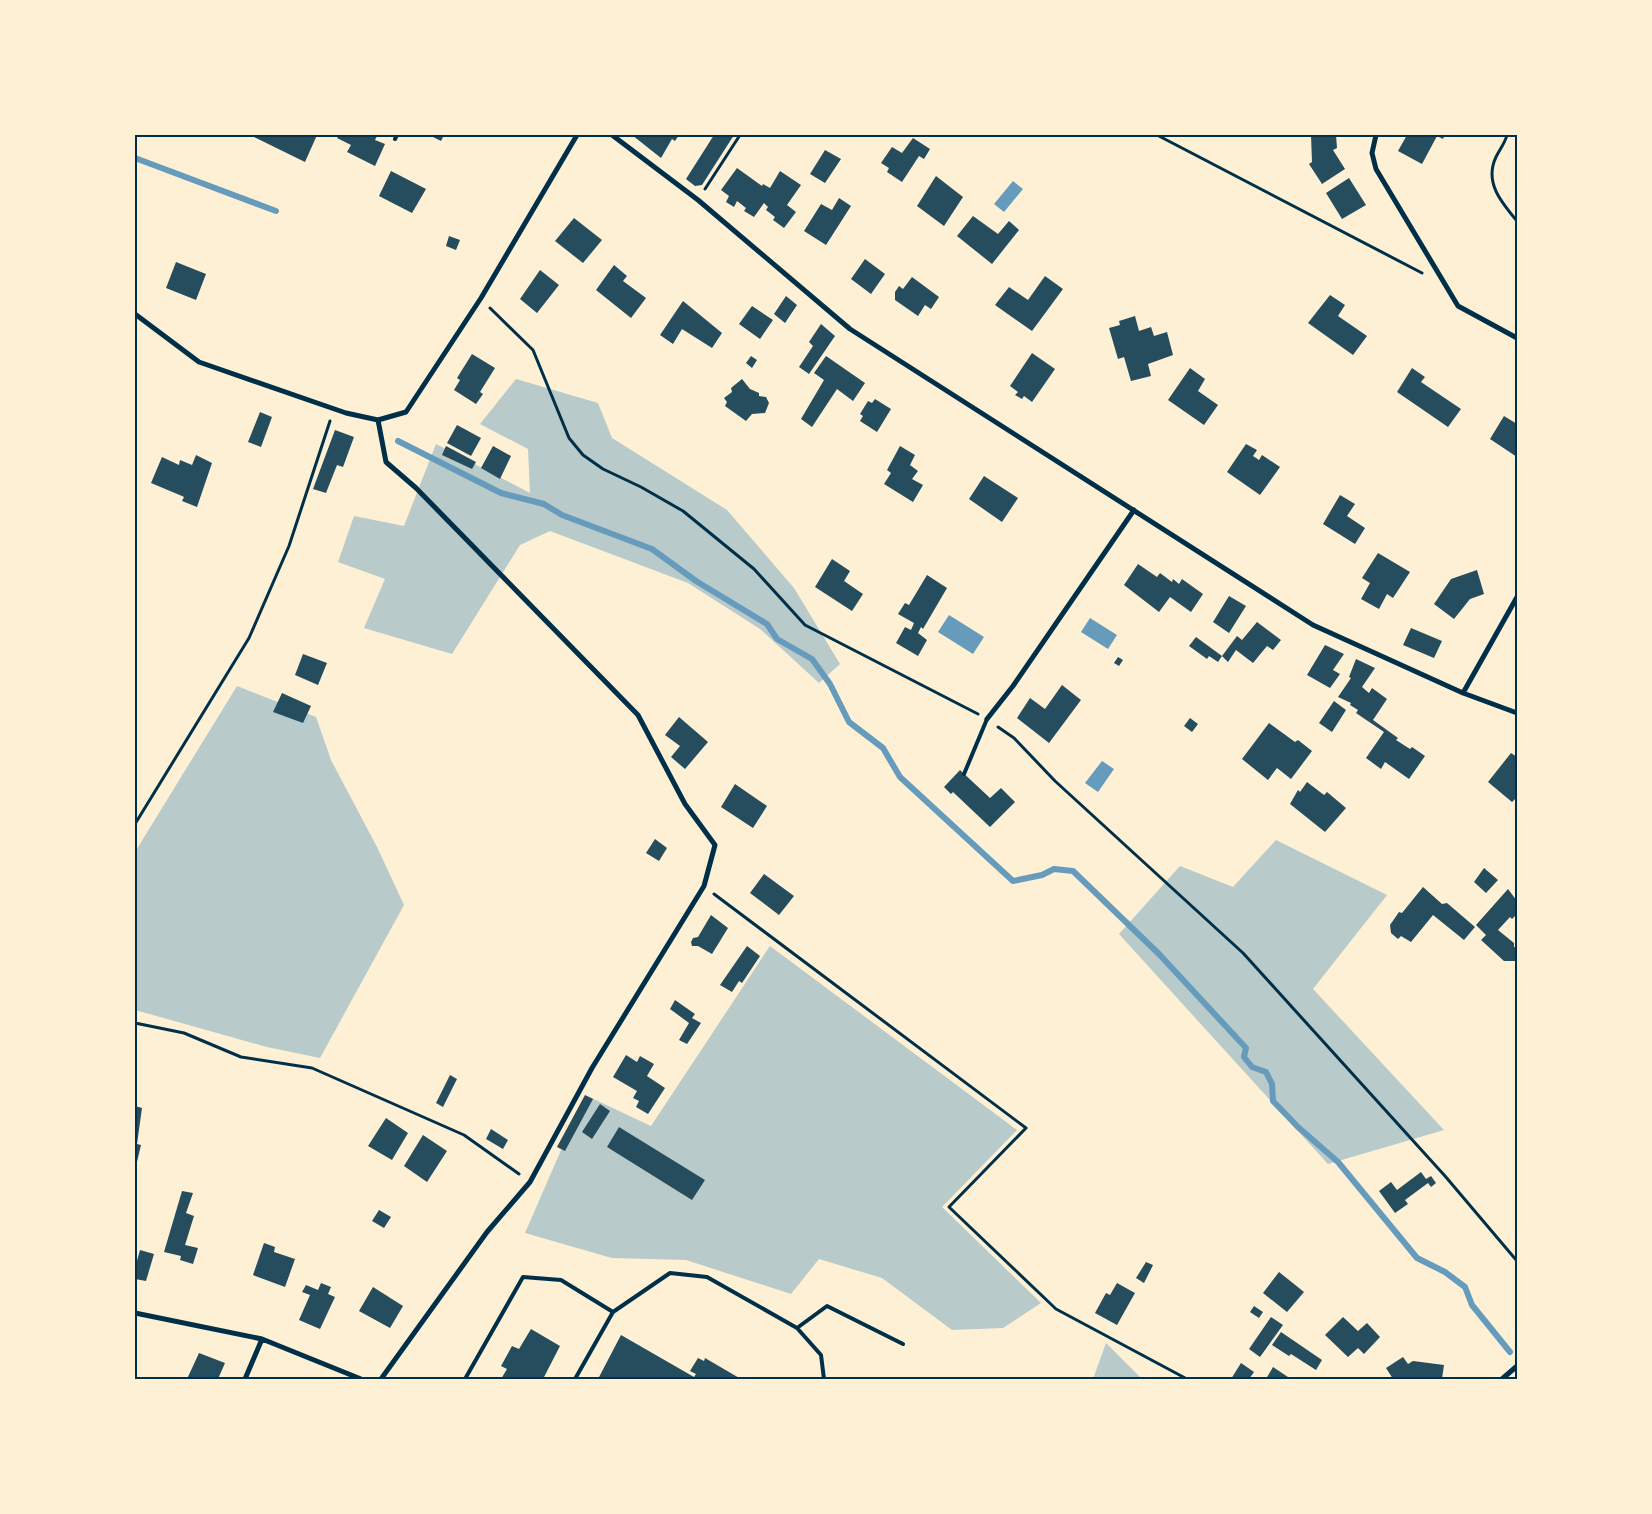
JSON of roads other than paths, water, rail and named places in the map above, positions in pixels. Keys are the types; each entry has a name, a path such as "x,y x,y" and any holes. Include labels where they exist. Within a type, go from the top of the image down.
{"street":[{"path":"135,314 199,362 334,409 378,420 406,412 481,298 577,135"},
{"path":"612,135 698,200 850,328 1313,625 1463,693 1517,714"},
{"path":"1376,135 1372,153 1376,169 1458,306 1517,338"},
{"path":"378,420 386,462 416,488 638,715 685,804 715,844 704,886 592,1068 530,1182 487,1232 381,1379"},
{"path":"987,719 1013,686 1134,510"},
{"path":"1463,693 1517,597"},
{"path":"135,1313 262,1339 362,1379"},
{"path":"245,1379 262,1339"},
{"path":"1502,1379 1517,1366"}],"lane":[{"path":"964,774 983,724 987,719"},
{"path":"575,1379 614,1312 670,1273 707,1277 797,1328 821,1355 824,1379"},
{"path":"464,1379 523,1277 560,1280 614,1312"},
{"path":"797,1328 827,1306 903,1344"}],"water":[{"path":"1013,181 1023,189 1004,212 994,204"},
{"path":"949,615 984,637 973,654 938,632"},
{"path":"1090,618 1117,635 1108,649 1081,632"},
{"path":"1102,761 1114,769 1098,792 1085,783"}],"waterway":[{"path":"135,158 276,211"},
{"path":"398,441 501,493 544,504 562,515 652,549 696,581 767,624 777,639 812,659 830,684 849,722 883,748 900,777 1013,881 1042,875 1054,869 1073,871 1159,954 1246,1048 1244,1057 1252,1067 1266,1072 1272,1084 1273,1101 1298,1127 1338,1162 1417,1258 1445,1272 1465,1287 1472,1305 1510,1352"}]}
